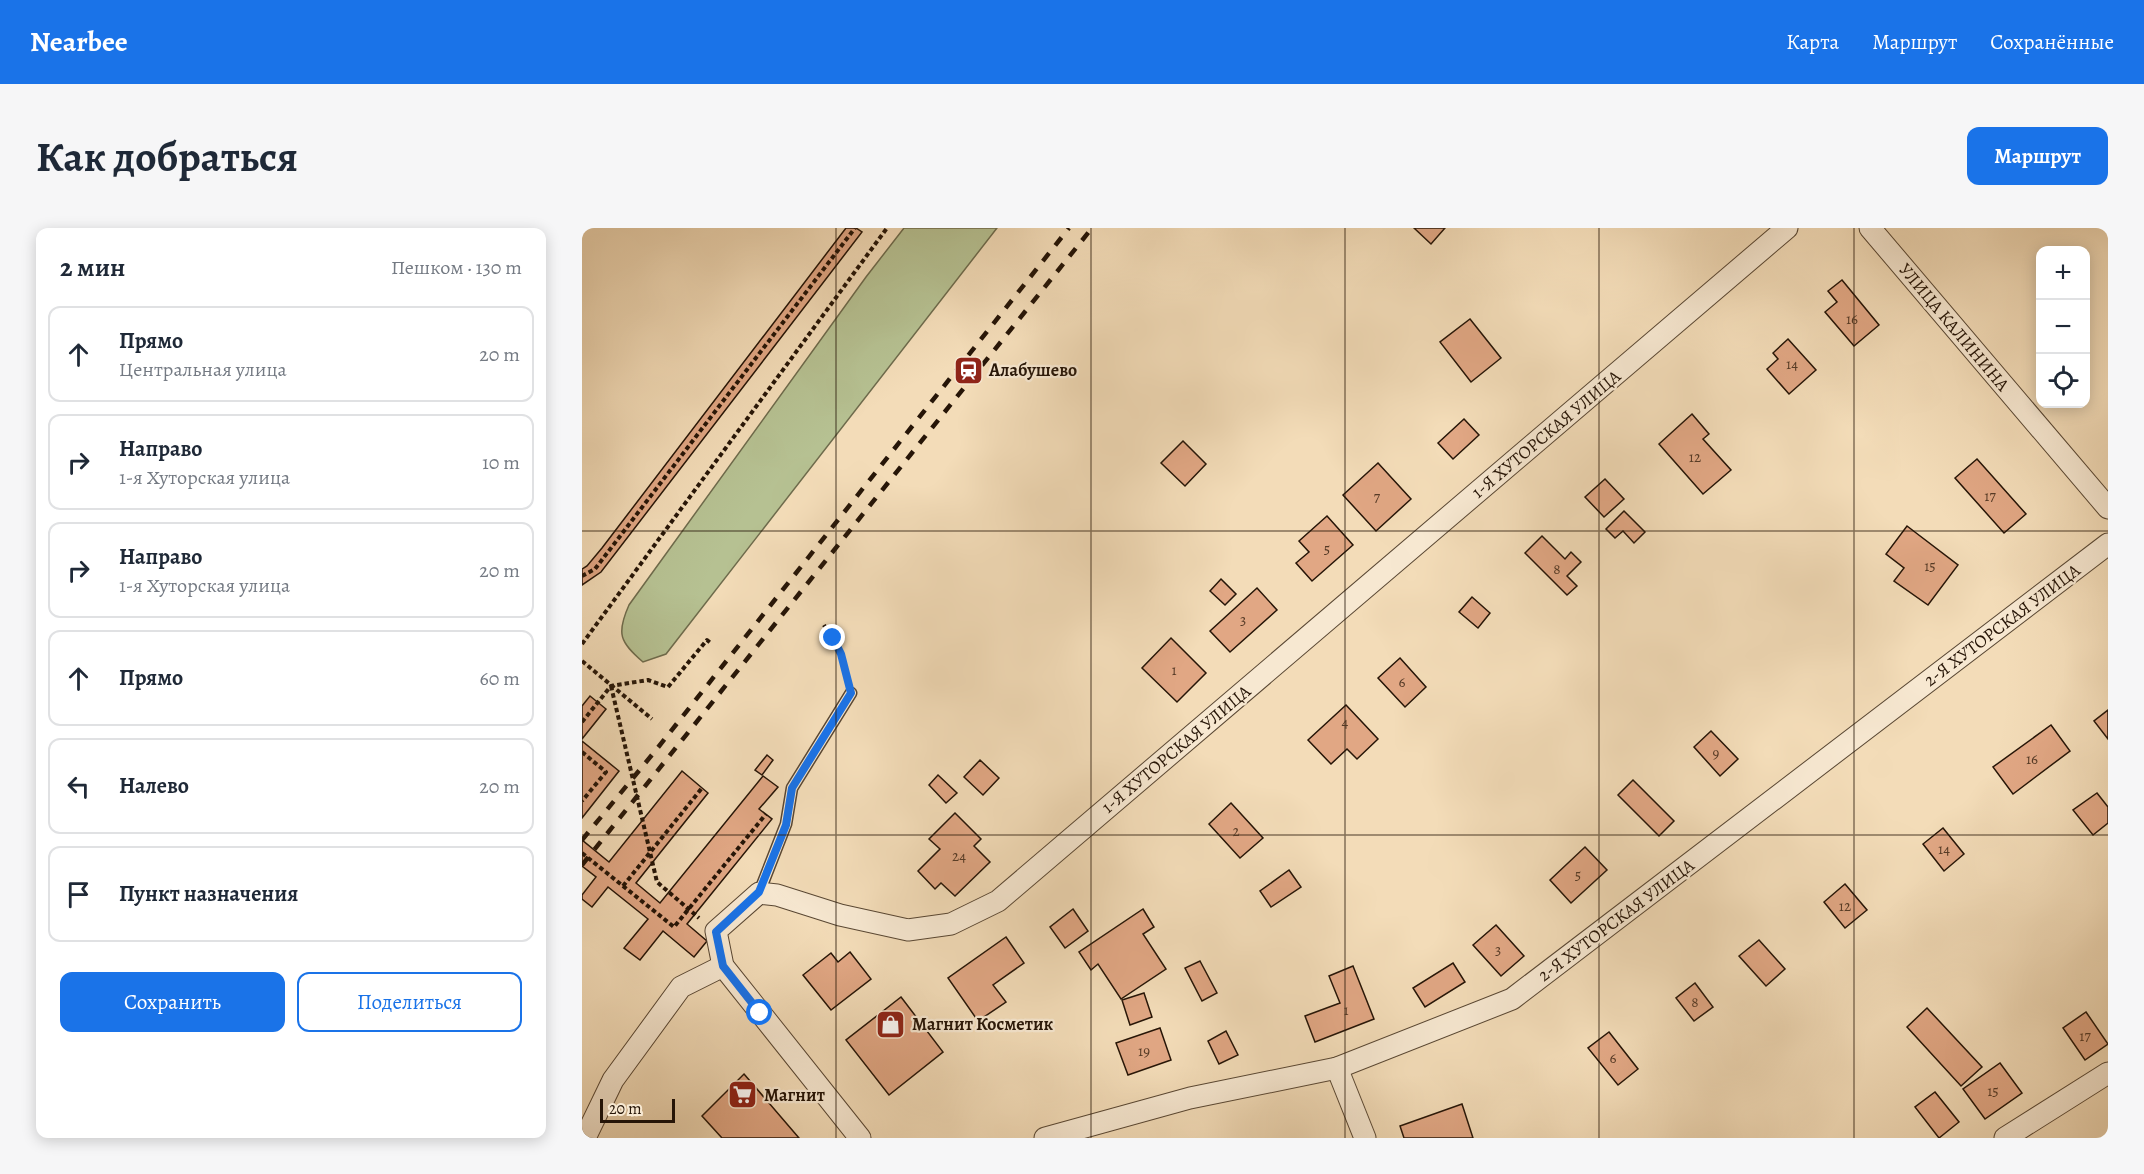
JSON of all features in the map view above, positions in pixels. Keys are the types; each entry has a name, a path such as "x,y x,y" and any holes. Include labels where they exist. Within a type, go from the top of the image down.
{"street":[{"name":"1-Я ХУТОРСКАЯ УЛИЦА","path":"759,892 777,895 840,915 908,930 951,924 998,901 1787,228"},
{"name":"УЛИЦА КАЛИНИНА","path":"1870,228 2108,508"},
{"name":"2-Я ХУТОРСКАЯ УЛИЦА","path":"1045,1138 1190,1098 1337,1068 1512,999 2108,544"},
{"path":"759,892 716,932 723,966 860,1138"},
{"path":"585,1138 613,1080 681,987 723,966"},
{"path":"1337,1068 1365,1138"},
{"path":"2005,1138 2108,1073"}],"lane":[{"path":"759,892 786,825 792,788 851,693"}],"path":[{"path":"582,576 595,568 855,228"},
{"path":"582,644 885,229"},
{"path":"824,625 841,654 851,693"},
{"path":"582,722 611,686 648,680 668,687 707,640 712,644"},
{"path":"582,661 652,719"},
{"path":"611,686 657,882 716,932"},
{"path":"582,752 606,771 582,801"},
{"path":"623,886 702,788"},
{"path":"582,853 674,927 766,814"}],"green space":[{"path":"904,228 997,228 666,654 643,662 629,649 622,637 622,623 629,605 866,277"}],"building":[{"path":"846,228 856,228 862,232 601,572 582,585 582,569 602,548"},
{"path":"1414,228 1445,228 1431,244"},
{"path":"1842,280 1879,325 1854,346 1825,312 1837,302 1828,291"},
{"path":"1470,319 1501,358 1471,382 1440,342"},
{"path":"1788,339 1816,370 1789,394 1767,369 1778,359 1773,353"},
{"path":"1692,414 1709,434 1703,439 1731,470 1703,494 1659,444"},
{"path":"1464,419 1479,435 1453,459 1438,443"},
{"path":"1183,441 1206,464 1185,486 1161,463"},
{"path":"1977,459 2026,514 2004,533 1955,478"},
{"path":"1378,463 1411,499 1376,531 1343,495"},
{"path":"1605,479 1624,499 1604,517 1585,497"},
{"path":"1624,511 1645,532 1634,543 1623,531 1615,538 1606,529"},
{"path":"1327,516 1353,545 1312,581 1296,563 1309,552 1299,541"},
{"path":"1907,526 1958,565 1928,605 1894,581 1904,568 1886,554"},
{"path":"1542,536 1565,559 1571,552 1581,562 1567,576 1577,586 1567,595 1525,553"},
{"path":"1221,579 1236,594 1225,605 1210,591"},
{"path":"1257,588 1277,610 1230,652 1210,631"},
{"path":"1472,597 1490,613 1478,628 1459,612"},
{"path":"1171,638 1206,673 1177,702 1142,668"},
{"path":"1400,658 1426,687 1405,707 1378,678"},
{"path":"590,696 606,709 582,739 582,706"},
{"path":"1346,705 1378,739 1357,759 1347,749 1331,764 1308,740"},
{"path":"2108,710 2108,739 2094,721"},
{"path":"2051,725 2070,751 2013,794 1993,767"},
{"path":"1711,731 1738,759 1720,776 1694,747"},
{"path":"582,741 619,771 582,818"},
{"path":"767,755 773,760 762,775 755,770"},
{"path":"980,760 999,778 983,795 964,777"},
{"path":"682,771 708,793 636,883 660,903 763,776 778,787 759,809 772,819 687,924 707,941 694,957 663,931 640,960 624,948 648,919 608,887 592,907 582,899 582,895 596,877 582,866 582,840 609,862"},
{"path":"938,775 957,793 946,803 929,785"},
{"path":"1633,780 1674,821 1659,836 1618,795"},
{"path":"2097,793 2108,807 2108,823 2093,835 2073,810"},
{"path":"1231,803 1263,838 1240,858 1209,824"},
{"path":"955,813 981,839 974,846 990,862 955,896 941,883 935,889 918,871 940,849 929,839"},
{"path":"1943,828 1964,854 1944,871 1923,844"},
{"path":"1585,847 1607,870 1571,903 1550,880"},
{"path":"1289,870 1301,887 1271,907 1260,891"},
{"path":"1845,884 1867,910 1845,928 1824,902"},
{"path":"1073,909 1088,931 1065,948 1050,927"},
{"path":"1143,909 1154,927 1143,934 1166,969 1121,999 1098,964 1091,970 1079,952"},
{"path":"1496,925 1524,956 1501,976 1473,945"},
{"path":"1006,937 1024,963 993,985 1006,1002 978,1021 948,978"},
{"path":"1759,940 1785,969 1766,986 1739,956"},
{"path":"850,952 871,979 831,1010 803,975 831,953 838,962"},
{"path":"1200,961 1217,993 1202,1001 1185,968"},
{"path":"1453,963 1465,982 1425,1007 1413,988"},
{"path":"1353,966 1374,1019 1315,1042 1305,1016 1340,1003 1329,976"},
{"path":"1695,983 1713,1007 1694,1021 1676,998"},
{"path":"1144,993 1152,1017 1130,1025 1122,1000"},
{"path":"901,997 943,1052 889,1095 846,1040"},
{"path":"1927,1008 1982,1067 1961,1086 1907,1027"},
{"path":"2086,1012 2108,1044 2085,1060 2063,1028"},
{"path":"1160,1028 1171,1060 1128,1075 1116,1043"},
{"path":"1226,1031 1238,1055 1219,1064 1208,1041"},
{"path":"1609,1032 1638,1069 1618,1085 1588,1048"},
{"path":"2000,1063 2022,1093 1985,1119 1963,1089"},
{"name":"Магнит","path":"744,1074 799,1138 722,1138 702,1116"},
{"path":"1935,1092 1959,1122 1939,1138 1915,1107"},
{"path":"1462,1104 1473,1138 1404,1138 1400,1126"}],"railway":[{"path":"582,840 656,750 1069,228"},
{"path":"582,865 1092,228"}],"place":[{"name":"Алабушево","path":"968,370"},
{"name":"Магнит Косметик","path":"891,1024"},
{"name":"Магнит","path":"743,1095"}],"route":[{"path":"760,1013 723,966 716,932 759,892 786,825 792,788 851,693 841,654 833,638"}]}
